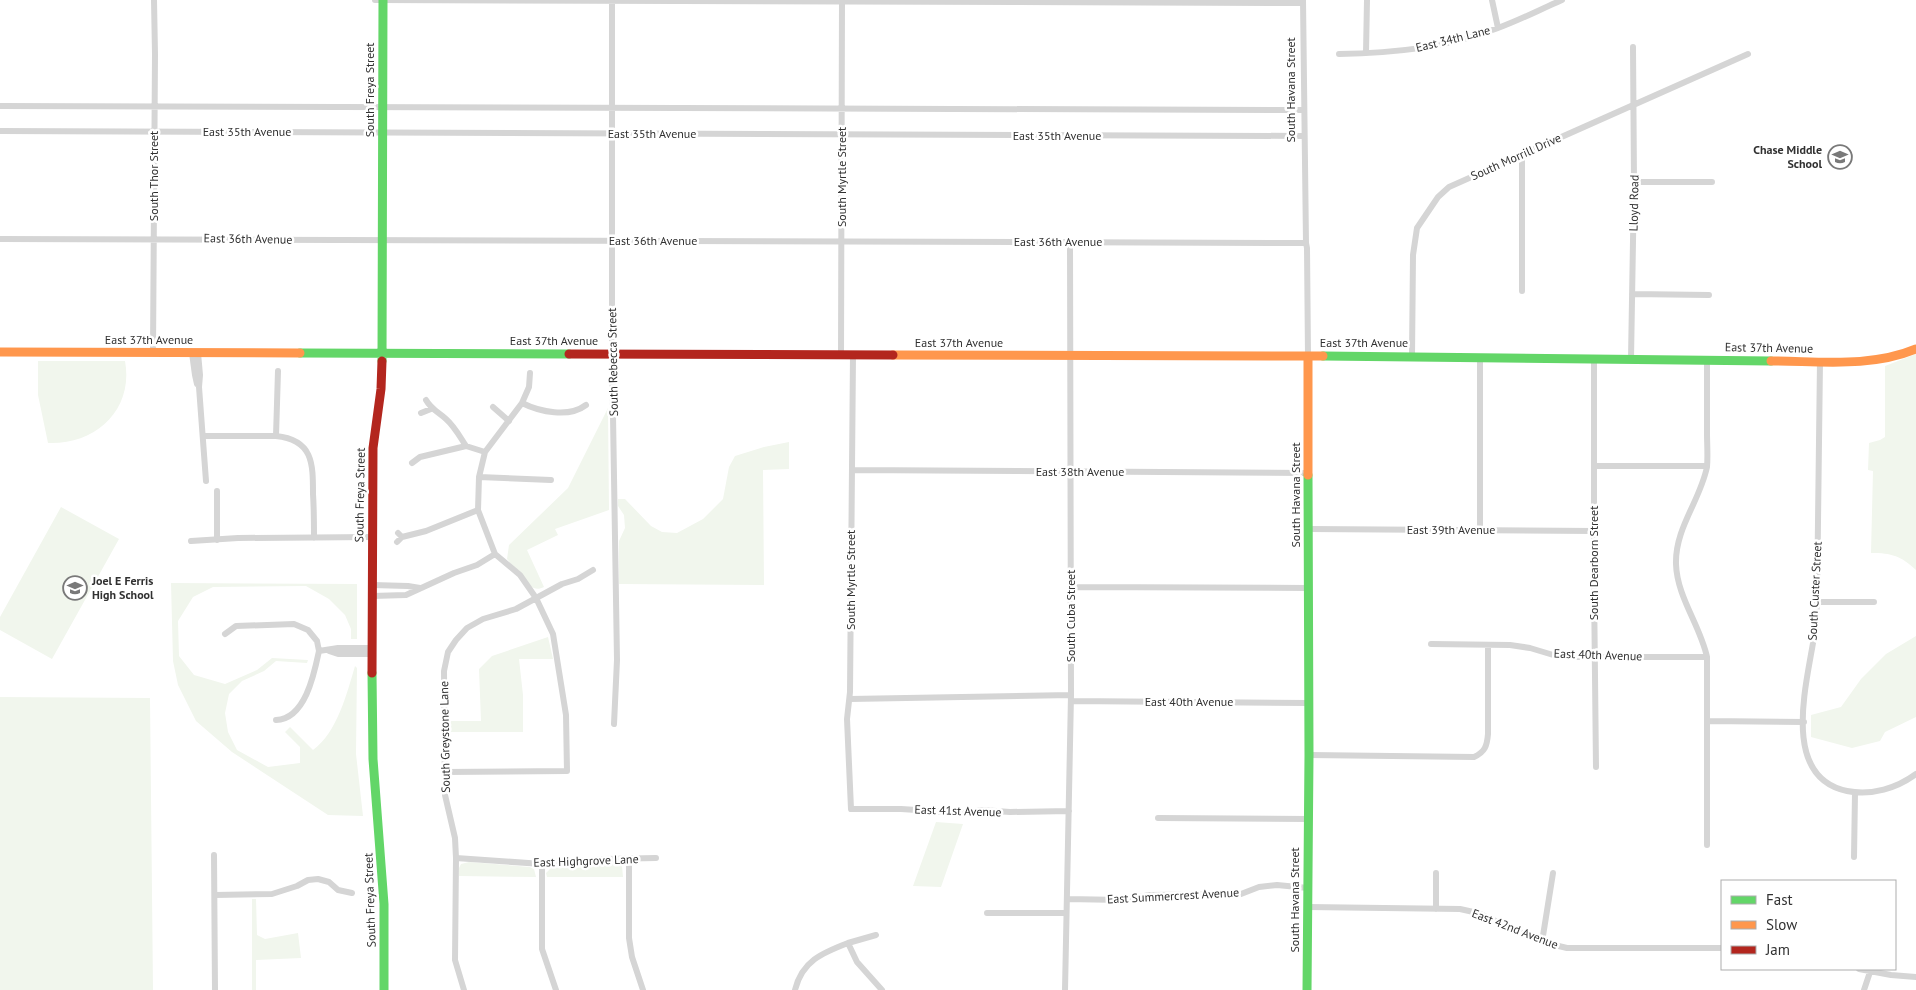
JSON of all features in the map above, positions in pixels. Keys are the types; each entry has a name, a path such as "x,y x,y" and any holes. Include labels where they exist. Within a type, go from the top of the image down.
{"street":[{"name":"South Thor Street","path":"152,353 155,106 154,0"},
{"path":"375,0 1303,2"},
{"name":"South Freya Street","path":"383,0 382,353 381,389 373,448 372,651 373,760 384,904 384,990"},
{"name":"South Rebecca Street","path":"612,0 612,354 616,651 614,724"},
{"path":"1366,53 1367,0"},
{"path":"1492,0 1498,28"},
{"name":"East 34th Lane","path":"1339,54 1407,50 1430,46 1498,28 1562,0"},
{"name":"South Myrtle Street","path":"842,1 842,355"},
{"name":"South Havana Street","path":"1303,2 1303,136 1307,248 1309,473 1307,990"},
{"name":"Lloyd Road","path":"1631,360 1634,182 1632,47"},
{"name":"South Morrill Drive","path":"1412,356 1413,254 1417,228 1429,208 1449,187 1634,103 1748,54"},
{"name":"East 35th Avenue","path":"0,106 1303,110"},
{"name":"East 35th Avenue","path":"0,131 1303,136"},
{"path":"1522,154 1522,290"},
{"path":"1634,182 1712,182"},
{"name":"East 36th Avenue","path":"0,239 1306,243"},
{"name":"South Cuba Street","path":"1065,990 1065,913 1067,899 1071,698 1070,242"},
{"path":"1632,294 1709,295"},
{"name":"East 37th Avenue","path":"0,352 1412,356 1866,362 1904,354 1916,349"},
{"path":"195,353 194,375 199,387 206,481"},
{"name":"South Myrtle Street","path":"850,806 847,719 850,699 853,355"},
{"path":"1480,357 1480,530"},
{"name":"South Dearborn Street","path":"1594,359 1596,767"},
{"path":"1707,360 1707,466 1698,497 1684,523 1676,564 1678,585 1703,641 1707,658 1707,845"},
{"name":"South Custer Street","path":"1820,361 1817,602 1814,637 1806,686 1804,747 1814,770 1830,785 1855,792 1882,790 1906,781 1916,774"},
{"path":"276,436 278,370"},
{"path":"445,772 567,771 567,724 553,634 536,598 520,575 495,554 478,510 479,477 485,452 522,403 529,387 530,373"},
{"path":"426,400 431,409 446,419 466,446"},
{"path":"522,403 537,410 578,411 586,405"},
{"path":"493,407 509,421"},
{"path":"421,414 431,409"},
{"path":"203,436 276,436 285,437 301,444 311,458 313,466 314,538"},
{"path":"412,463 420,457 466,446 485,452"},
{"path":"1594,466 1707,466"},
{"name":"East 38th Avenue","path":"852,470 1309,473"},
{"path":"479,477 550,480"},
{"path":"217,491 217,540"},
{"path":"397,542 400,535 426,532 478,510"},
{"name":"East 39th Avenue","path":"1309,529 1594,531"},
{"path":"191,541 238,538 372,537"},
{"path":"372,596 406,595 454,572 477,564 495,554"},
{"name":"South Greystone Lane","path":"464,990 455,960 456,858 453,826 445,795 444,671 448,652 467,628 483,619 516,609 562,584 578,579 593,570"},
{"path":"372,585 421,588"},
{"path":"1071,587 1308,588"},
{"path":"1817,602 1874,602"},
{"path":"225,634 236,626 294,624 308,630 317,642 319,651 312,679 296,711 290,717 276,720"},
{"name":"East 40th Avenue","path":"1431,644 1510,645 1530,648 1560,657 1707,658"},
{"path":"1309,755 1474,756 1481,754 1487,747 1488,734 1488,645"},
{"path":"319,651 329,651 338,648 372,651"},
{"name":"East 40th Avenue","path":"850,699 1071,698 1308,703"},
{"path":"1707,720 1804,722"},
{"path":"1854,857 1855,792"},
{"name":"East 41st Avenue","path":"850,806 851,809 858,810 901,809 964,813 982,810 1010,812 1068,811"},
{"path":"1158,818 1308,818"},
{"path":"214,855 215,990"},
{"name":"East Highgrove Lane","path":"456,858 542,864 606,859 656,858"},
{"path":"629,859 629,938 632,957 643,990"},
{"path":"542,864 542,949 556,990"},
{"path":"1436,872 1436,908"},
{"path":"1542,942 1553,873"},
{"path":"215,895 272,894 297,886 308,880 318,879 329,882 338,890 352,893"},
{"name":"East Summercrest Avenue","path":"1067,899 1122,900 1150,895 1241,894 1259,887 1277,885 1308,888"},
{"name":"East 42nd Avenue","path":"1308,907 1460,909 1478,913 1542,942 1567,948 1721,948"},
{"path":"988,913 1065,913"},
{"path":"796,990 798,977 810,962 823,952 876,935"},
{"path":"848,944 857,962 882,990"},
{"path":"1863,970 1916,977"},
{"path":"1864,990 1870,972"}],"shaded area":[{"path":"1916,354 1916,570 1906,561 1896,556 1871,553 1873,471 1868,470 1869,443 1885,437 1885,366"},
{"path":"38,361 125,361 126,379 123,395 117,409 108,421 95,431 81,438 65,442 48,443 38,395"},
{"path":"608,408 609,510 555,529 558,535 527,550 544,587 533,588 507,559 509,545 568,488"},
{"path":"789,442 789,469 763,470 764,585 619,584 619,541 625,528 624,515 618,506 618,499 625,499 651,526 662,532 677,533 703,519 723,499 729,467 735,456"},
{"path":"61,507 119,539 52,659 0,630 0,617"},
{"path":"171,583 357,584 357,639 351,639 351,629 345,615 329,599 306,586 213,587 193,597 178,621 179,656 194,675 225,684 257,670 272,658 308,660 307,663 276,661 264,671 242,681 229,694 225,713 228,732 237,750 268,767 300,763 300,747 285,732 290,727 313,750 321,743 335,723 345,700 355,666 357,668 356,754 363,816 328,815 232,752 196,721 178,685 173,661"},
{"path":"1916,636 1916,717 1885,732 1880,741 1852,748 1811,737 1811,715 1841,707 1861,679 1886,654"},
{"path":"548,637 553,659 519,659 523,695 523,732 448,732 448,721 481,721 479,669 492,656"},
{"path":"0,697 150,698 153,990 0,990"},
{"path":"936,822 963,824 941,887 913,886"},
{"path":"469,862 530,867 534,869 536,877 459,876 461,864"},
{"path":"615,863 622,866 623,877 547,877 546,873 551,868"},
{"path":"252,899 256,899 257,935 265,939 298,933 301,958 256,960 256,990 252,990"}],"traffic: fast":[{"path":"382,361 383,0"},
{"path":"300,353 569,354"},
{"path":"1323,356 1771,361"},
{"path":"1307,990 1309,755 1308,475"},
{"path":"372,673 373,759 384,904 384,990"}],"traffic: slow":[{"path":"1771,361 1863,361 1899,355 1916,349"},
{"path":"0,352 300,353"},
{"path":"893,355 1323,356"},
{"path":"1308,356 1308,475"}],"traffic: jam":[{"path":"569,354 893,355"},
{"path":"372,673 373,448 381,389 382,361"}],"place":[{"name":"Chase Middle School","path":"1840,157"},
{"name":"Joel E Ferris High School","path":"75,588"}]}
